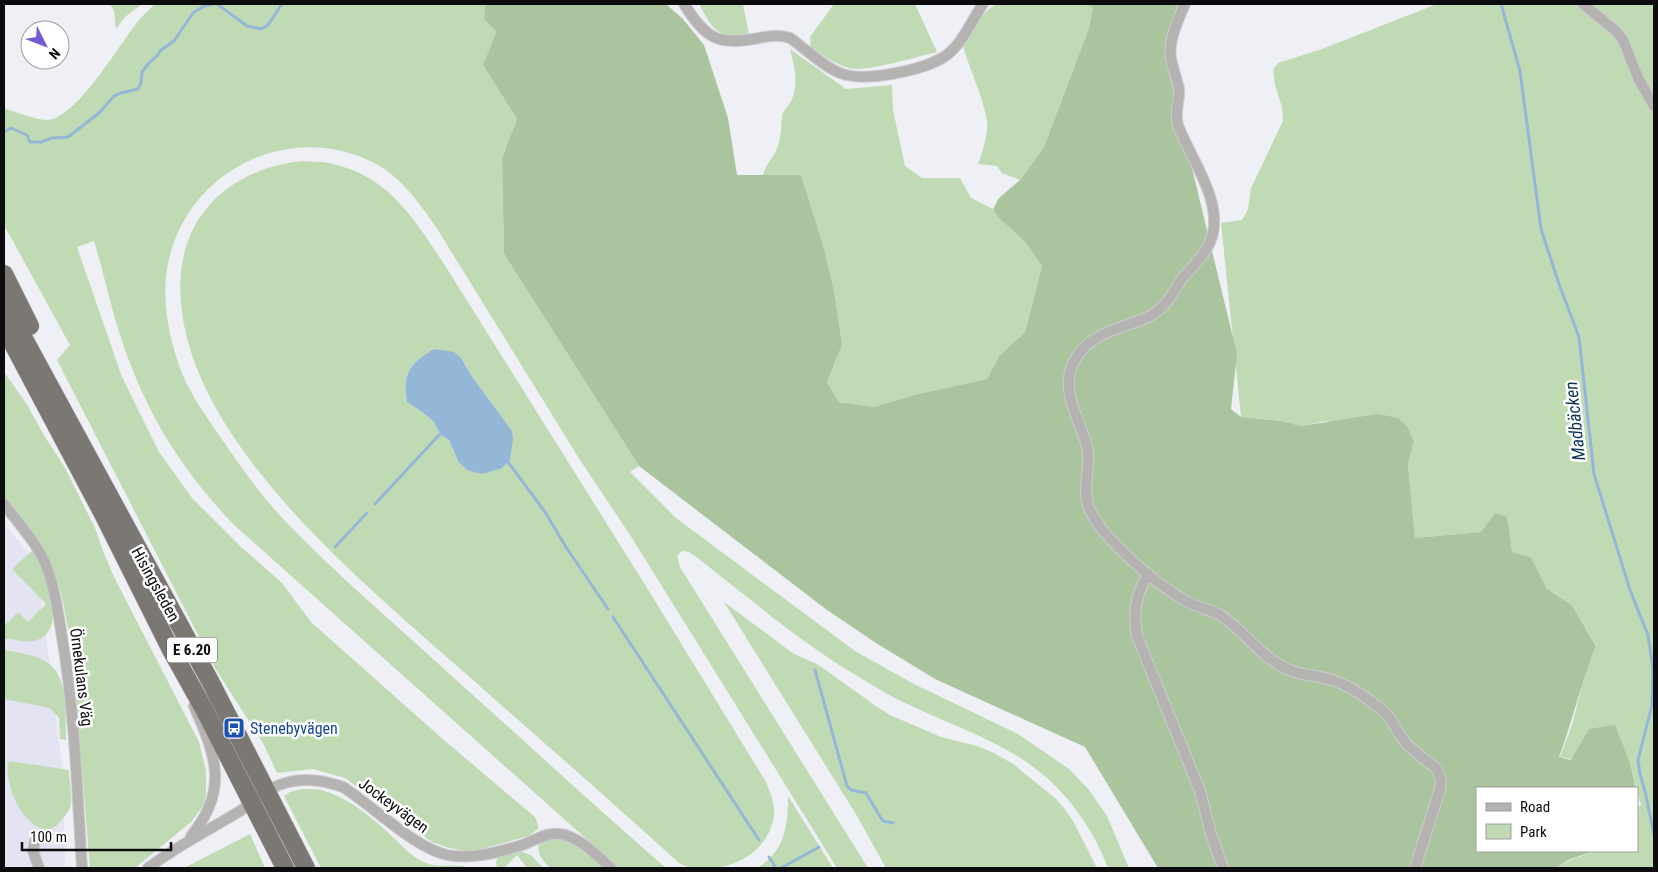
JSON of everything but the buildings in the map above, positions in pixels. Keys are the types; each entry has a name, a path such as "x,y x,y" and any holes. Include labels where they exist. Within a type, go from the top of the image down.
{"highway":[{"path":"4,274 98,460 109,511"},
{"name":"Hisingsleden","path":"4,302 109,511 184,673 259,798 306,868"},
{"name":"Hisingsleden","path":"4,327 109,511 210,681 259,798 285,868"},
{"path":"4,349 48,426 109,511"}],"street":[{"path":"684,4 703,29 718,39 727,42 739,42 770,36 784,36 796,42 838,72 861,77 886,74 940,60 953,50 983,4"},
{"path":"1185,4 1170,47 1170,57 1179,89 1175,112 1179,127 1210,196 1214,224 1213,236 1201,258 1184,277 1166,303 1148,317 1102,333 1079,353 1072,365 1068,376 1069,388 1087,446 1086,494 1088,506 1096,522 1148,575 1190,603 1220,614 1259,651 1285,668 1299,674 1326,678 1345,685 1386,712 1404,741 1437,769 1440,774 1440,790 1415,868"},
{"path":"1583,4 1616,31 1623,40 1639,80 1654,106"},
{"name":"Örnekulans Väg","path":"4,504 38,550 55,594 68,674 76,764 82,868"},
{"path":"1148,575 1139,590 1135,609 1137,636 1200,791 1211,834 1223,868"},
{"path":"148,868 187,841 202,823 211,805 215,790 212,751 188,694 184,673"},
{"name":"Jockeyvägen","path":"187,841 277,786 298,780 312,779 342,787 418,843 438,852 460,856 484,854 523,844 551,833 563,834 574,838 586,846 611,868"},
{"path":"35,841 33,851 39,868"}],"shaded area":[{"path":"4,525 37,562 63,774 65,868 4,868"}],"green space":[{"path":"110,4 142,4 125,17 116,29 114,11"},
{"path":"155,4 485,4 484,19 496,32 483,65 517,119 502,158 504,254 639,466 630,472 676,518 855,651 912,683 1018,734 1069,769 1089,790 1107,816 1129,868 1108,868 1097,843 1075,808 1047,778 1033,767 1003,748 903,702 862,679 812,647 695,556 689,552 682,551 677,556 680,567 868,868 837,868 632,538 580,460 424,209 402,184 376,164 344,152 312,147 280,150 250,160 222,177 199,199 181,227 169,259 165,298 171,337 186,383 203,411 252,481 268,502 305,541 364,597 666,868 619,868 234,525 182,462 154,417 122,341 94,241 77,247 122,377 159,452 192,498 240,546 282,583 311,622 445,741 535,817 539,828 529,836 471,852 449,848 432,842 345,778 313,769 277,773 263,743 215,668 57,360 70,345 4,225 4,108 43,120 60,116 85,93 139,20"},
{"path":"485,4 666,4 683,19 704,45 728,118 737,175 801,175 824,249 834,292 842,345 827,382 839,402 874,407 914,395 987,379 999,356 1025,332 1042,266 1026,243 996,215 993,209 999,198 1020,180 1044,147 1089,28 1093,8 1086,4 1178,4 1165,47 1168,69 1237,354 1231,409 1241,417 1282,421 1301,426 1378,414 1398,418 1407,426 1414,442 1408,464 1415,538 1481,532 1495,513 1507,517 1512,552 1531,557 1547,589 1572,605 1596,646 1559,757 1571,760 1589,729 1615,725 1630,763 1636,787 1476,787 1476,852 1591,852 1568,860 1557,868 1158,868 1085,747 935,679 876,643 827,610 639,466 504,254 502,158 517,119 483,65 496,32 484,19"},
{"path":"699,4 743,4 749,34 730,35 717,31"},
{"path":"834,4 915,4 937,52 867,68 849,68 839,64 811,48 810,37"},
{"path":"997,4 1086,4 1093,8 1089,28 1044,147 1020,180 1002,173 997,166 978,164 985,143 987,121 983,102 963,46 986,12"},
{"path":"1437,4 1654,4 1654,868 1558,868 1568,861 1592,852 1638,852 1638,808 1641,805 1638,787 1636,787 1630,763 1614,726 1578,751 1571,759 1560,757 1572,725 1585,674 1596,645 1572,605 1547,589 1531,557 1512,552 1495,513 1481,532 1415,538 1408,464 1414,442 1326,421 1301,426 1282,421 1241,417 1221,223 1242,220 1248,209 1251,188 1283,121 1282,107 1275,85 1273,70 1278,63 1322,49"},
{"path":"790,49 846,89 892,85 893,110 905,166 922,178 960,178 971,198 993,209 996,215 1026,243 1042,266 1025,332 999,356 987,379 914,395 874,407 839,402 827,382 842,345 801,175 763,175 778,147 782,116 794,93 795,74"},
{"path":"302,161 326,162 350,169 368,178 398,202 435,250 766,782 773,802 774,815 766,837 751,854 741,860 720,867 693,868 679,863 340,560 294,513 252,463 218,411 193,357 181,303 181,269 190,236 198,220 221,193 250,175 284,164","holes":["434,349 442,351 465,364 491,403 510,460 502,468 458,461 449,440 440,434 434,422 407,402 406,384 410,370 419,359"]},
{"path":"4,372 26,403 64,466 95,528 115,579 199,742 206,771 206,795 203,806 191,822 135,868 90,868 72,647 61,593 43,547 4,497"},
{"path":"34,549 52,600 53,614 51,626 45,635 34,641 4,638 4,626 18,612 28,622 46,604 12,569"},
{"path":"724,602 794,654 817,664 890,715 941,737 977,746 1013,764 1055,798 1064,808 1073,821 1097,868 886,868 857,816"},
{"path":"4,650 36,657 53,667 59,676 64,696 66,740 60,739 59,718 50,708 4,699"},
{"path":"9,761 69,770 71,804 61,821 51,828 41,828 31,822 22,812 10,785"},
{"path":"302,789 321,790 342,798 370,817 421,861 435,865 464,866 466,868 321,868 284,796 290,792"},
{"path":"788,796 833,868 757,868 774,854 783,837 786,828"},
{"path":"250,834 265,868 184,868"},
{"path":"554,837 572,840 607,868 550,868 540,856 538,850 540,842"},
{"path":"517,850 531,855 543,868 527,868 517,855 504,868 497,868 498,856"}],"water":[{"path":"434,349 454,352 461,358 473,378 512,431 513,439 510,460 502,468 482,474 467,470 458,461 449,440 440,434 434,422 407,402 406,384 410,370 419,359"}],"waterway":[{"path":"4,132 11,128 27,135 30,142 68,137 99,113 114,96 138,89 141,83 142,72 148,64 161,50 174,41 193,13 204,6 213,4"},
{"path":"217,4 247,26 261,29 268,25 282,4"},
{"name":"Madbäcken","path":"1501,4 1520,71 1541,229 1579,337 1594,474 1630,590 1648,635 1653,669 1652,705 1638,760 1654,834"},
{"path":"375,504 440,434"},
{"path":"508,462 545,512 608,609"},
{"path":"335,547 367,513"},
{"path":"613,617 759,840"},
{"path":"815,670 847,786 851,790 866,793 883,821 893,823"},
{"path":"781,868 819,847"},
{"path":"769,857 776,868"}],"place":[{"name":"Stenebyvägen","path":"234,728"}]}
